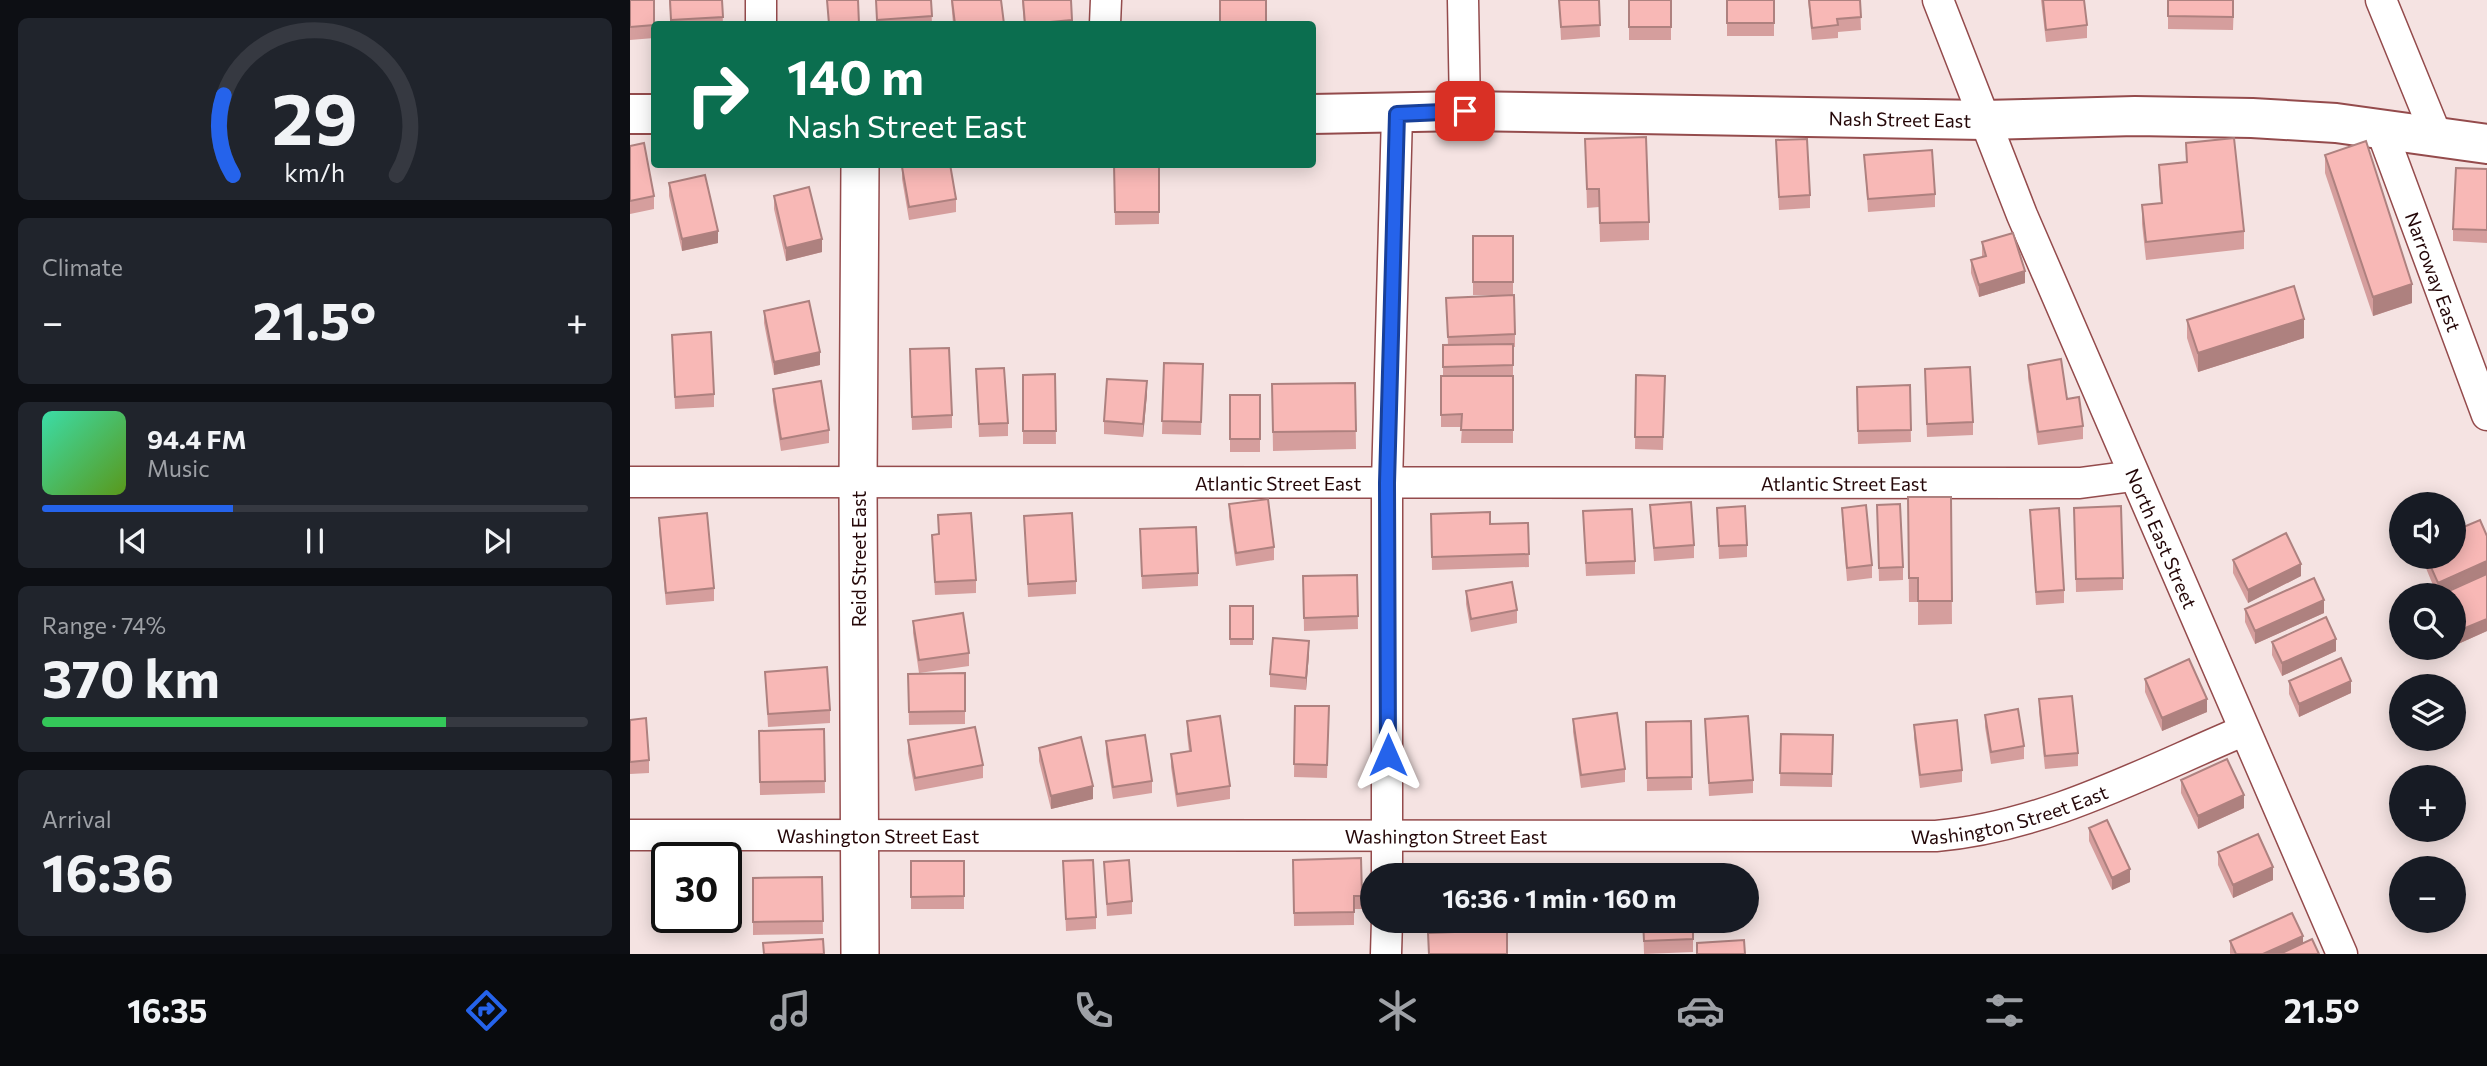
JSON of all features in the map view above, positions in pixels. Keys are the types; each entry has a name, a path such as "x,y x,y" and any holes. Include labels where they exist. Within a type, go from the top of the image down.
{"main road":[{"name":"Nash Street East","path":"1316,114 1465,111 1984,120 2134,116 2252,118 2381,129 2487,144"},
{"path":"630,114 651,114"}],"street":[{"path":"761,0 761,21"},
{"path":"1105,21 1106,0"},
{"path":"1463,0 1465,111"},
{"name":"North East Street","path":"1938,0 1984,120 2133,476 2342,954"},
{"path":"2381,0 2437,137"},
{"path":"1387,863 1387,483 1397,114"},
{"name":"Narroway East","path":"2381,129 2487,415"},
{"name":"Reid Street East","path":"860,168 860,954"},
{"name":"Atlantic Street East","path":"630,482 2066,483 2133,476"},
{"name":"Washington Street East","path":"630,835 1648,838 1969,833 2075,803 2243,731"},
{"path":"1386,954 1387,933"}],"building":[{"path":"630,0 654,0 654,21 651,21 651,25 630,27"},
{"path":"670,0 722,0 723,17 671,20"},
{"path":"827,0 858,0 859,21 829,21"},
{"path":"876,0 931,0 932,16 877,20"},
{"path":"952,0 1001,0 1004,21 955,21"},
{"path":"1023,0 1071,0 1072,20 1025,21"},
{"path":"1220,0 1266,0 1266,21 1220,21"},
{"path":"1559,0 1599,0 1600,25 1561,27"},
{"path":"1629,0 1671,0 1671,27 1629,27"},
{"path":"1727,0 1774,0 1774,23 1727,23"},
{"path":"1809,0 1860,0 1861,17 1837,19 1838,25 1812,28"},
{"path":"2043,0 2084,0 2087,25 2046,30"},
{"path":"2168,0 2233,0 2233,17 2168,16"},
{"path":"1646,137 1649,222 1600,223 1599,189 1587,189 1585,139"},
{"path":"2234,138 2244,231 2146,242 2142,205 2162,203 2159,165 2187,162 2186,143"},
{"path":"1807,139 1810,195 1779,197 1776,140"},
{"path":"2366,141 2412,284 2373,297 2325,155"},
{"path":"644,143 654,196 630,201 630,146"},
{"path":"1932,150 1935,194 1868,199 1864,155"},
{"path":"902,168 951,168 956,199 909,207"},
{"path":"1114,168 1159,168 1159,212 1115,212"},
{"path":"2456,168 2487,169 2487,230 2453,229"},
{"path":"705,175 718,231 682,239 669,183"},
{"path":"809,187 822,239 786,248 774,196"},
{"path":"2013,233 2025,271 1979,285 1971,260 1986,256 1982,242"},
{"path":"1473,236 1513,236 1513,282 1473,282"},
{"path":"2294,286 2304,319 2198,353 2187,320"},
{"path":"1514,295 1515,334 1448,337 1446,298"},
{"path":"809,301 820,352 774,362 764,311"},
{"path":"711,332 714,394 675,397 672,335"},
{"path":"1513,344 1513,365 1443,367 1443,345"},
{"path":"949,348 952,415 912,417 910,349"},
{"path":"2061,359 2067,399 2079,397 2083,426 2038,432 2028,365"},
{"path":"1164,363 1203,364 1201,422 1162,421"},
{"path":"1970,367 1973,422 1927,424 1925,369"},
{"path":"1004,368 1008,423 979,424 976,369"},
{"path":"1055,374 1056,431 1023,431 1023,375"},
{"path":"1636,375 1665,376 1663,437 1635,437"},
{"path":"1441,376 1513,376 1513,430 1461,430 1462,414 1441,415"},
{"path":"1107,379 1147,381 1143,424 1104,421"},
{"path":"821,381 829,430 781,439 773,389"},
{"path":"1355,383 1356,431 1273,432 1272,384"},
{"path":"1910,385 1911,430 1858,431 1857,387"},
{"path":"1230,395 1260,395 1260,439 1230,439"},
{"path":"1908,497 1951,497 1952,601 1918,601 1918,578 1909,578"},
{"path":"1268,499 1274,547 1236,553 1229,504"},
{"path":"1691,502 1694,545 1654,548 1650,505"},
{"path":"1900,504 1903,567 1879,568 1877,505"},
{"path":"1866,505 1872,565 1847,568 1842,508"},
{"path":"1745,506 1747,545 1719,546 1717,508"},
{"path":"2121,506 2123,578 2076,579 2074,508"},
{"path":"2059,508 2064,590 2036,592 2030,510"},
{"path":"1632,509 1635,561 1586,563 1583,511"},
{"path":"1490,512 1490,524 1528,523 1529,554 1432,557 1431,514"},
{"path":"707,513 714,588 666,593 659,518"},
{"path":"971,513 976,580 935,582 932,535 939,534 938,515"},
{"path":"1072,513 1076,581 1028,584 1024,516"},
{"path":"2480,520 2487,536 2487,561 2438,583 2432,569 2466,569 2466,526"},
{"path":"1196,527 1198,573 1142,576 1140,529"},
{"path":"2286,533 2301,564 2248,590 2233,560"},
{"path":"2487,574 2487,619 2466,628 2466,583"},
{"path":"1357,575 1358,616 1304,618 1303,576"},
{"path":"2314,578 2324,600 2255,631 2245,609"},
{"path":"1512,582 1517,610 1471,619 1466,591"},
{"path":"1230,606 1253,606 1253,639 1230,639"},
{"path":"963,613 969,653 919,660 913,621"},
{"path":"2326,617 2336,639 2282,663 2272,642"},
{"path":"1273,638 1309,641 1306,678 1270,674"},
{"path":"2341,658 2351,681 2299,704 2289,681"},
{"path":"2189,659 2207,699 2162,718 2145,679"},
{"path":"827,667 830,710 768,714 765,672"},
{"path":"965,673 965,711 909,712 908,674"},
{"path":"2072,696 2078,753 2045,756 2039,699"},
{"path":"1295,706 1329,706 1327,765 1294,764"},
{"path":"2018,709 2024,746 1991,752 1985,715"},
{"path":"1617,713 1625,769 1581,775 1573,719"},
{"path":"1220,716 1230,786 1177,794 1171,754 1191,751 1187,721"},
{"path":"1748,716 1753,780 1709,783 1705,719"},
{"path":"646,718 649,760 630,762 630,720"},
{"path":"1957,720 1962,770 1920,775 1914,725"},
{"path":"1691,721 1692,777 1647,778 1646,722"},
{"path":"975,727 983,765 915,778 908,740"},
{"path":"824,729 825,781 760,782 759,731"},
{"path":"1781,734 1833,735 1832,774 1780,773"},
{"path":"1145,735 1152,781 1113,787 1106,741"},
{"path":"1081,737 1093,786 1051,796 1039,748"},
{"path":"2227,759 2244,795 2198,816 2181,780"},
{"path":"2107,820 2130,869 2112,878 2089,828"},
{"path":"2258,834 2273,867 2233,885 2218,852"},
{"path":"1361,858 1360,896 1354,896 1354,912 1294,913 1293,860"},
{"path":"1093,860 1096,917 1066,919 1063,861"},
{"path":"1129,860 1132,901 1107,904 1104,862"},
{"path":"911,861 964,861 964,896 911,897"},
{"path":"822,877 823,921 753,922 753,878"},
{"path":"2292,913 2303,936 2263,954 2236,954 2230,941"},
{"path":"1428,933 1507,933 1507,954 1429,954"},
{"path":"1644,933 1693,933 1693,939 1644,941"},
{"path":"823,939 824,954 764,954 763,943"},
{"path":"2312,939 2319,954 2280,954"},
{"path":"1744,940 1745,954 1697,954 1697,943"}],"route":[{"path":"1388,755 1387,483 1391,231 1397,114 1465,111"}]}
